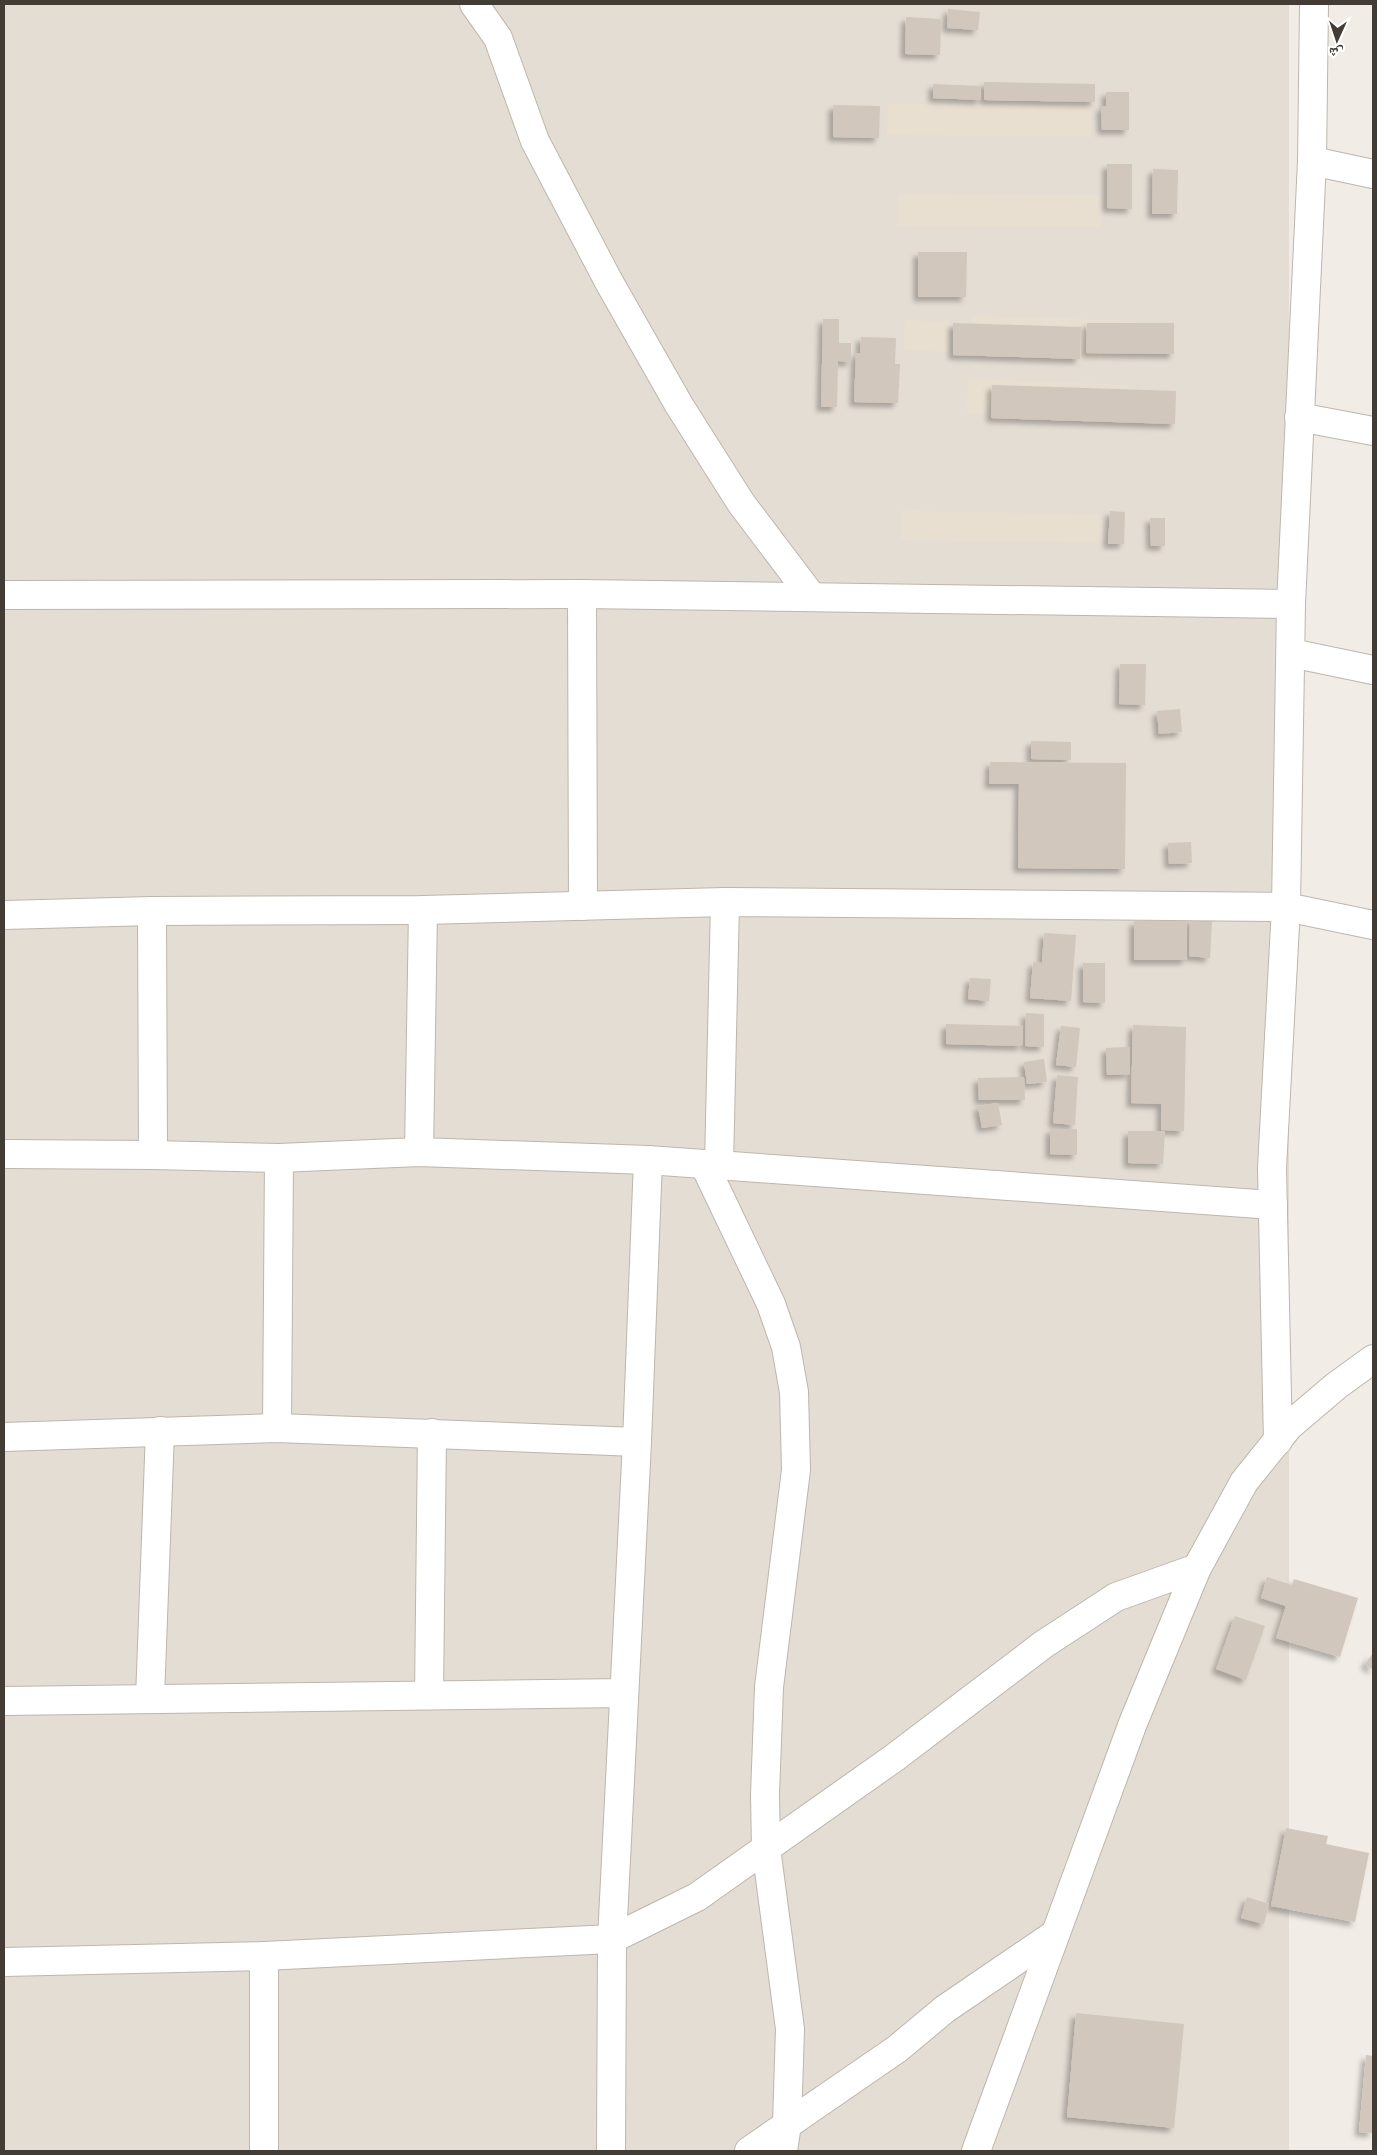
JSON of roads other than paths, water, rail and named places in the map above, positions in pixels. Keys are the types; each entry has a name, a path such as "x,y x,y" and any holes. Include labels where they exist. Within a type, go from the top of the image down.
{"street":[{"path":"474,4 498,38 535,140 609,282 679,405 741,502 812,597"},
{"path":"1278,1441 1272,1168 1286,907 1291,604 1312,162 1314,4"},
{"path":"1312,162 1373,174"},
{"path":"1299,417 1373,431"},
{"path":"582,594 584,906"},
{"path":"4,595 582,594 1291,604"},
{"path":"1291,653 1373,670"},
{"path":"725,902 712,1164 771,1304 786,1347 794,1392 796,1470 769,1687 765,1795 766,1848 790,2029 787,2124 783,2151"},
{"path":"4,915 423,910 725,902 1286,907 1373,925"},
{"path":"418,1152 423,910"},
{"path":"152,912 153,1155"},
{"path":"4,1154 279,1158 418,1152 648,1160 1273,1205"},
{"path":"277,1428 279,1158"},
{"path":"611,2151 612,1940 637,1442 648,1160"},
{"path":"976,2151 1133,1723 1197,1568 1244,1482 1289,1426 1336,1386 1373,1359"},
{"path":"4,1437 277,1428 637,1442"},
{"path":"150,1699 160,1431"},
{"path":"429,1695 432,1433"},
{"path":"4,1962 264,1956 612,1940 697,1897 894,1758 1044,1644 1116,1597 1197,1568"},
{"path":"4,1701 624,1693"},
{"path":"749,2151 897,2049 945,2009 1055,1934"},
{"path":"264,1956 264,2151"}]}
